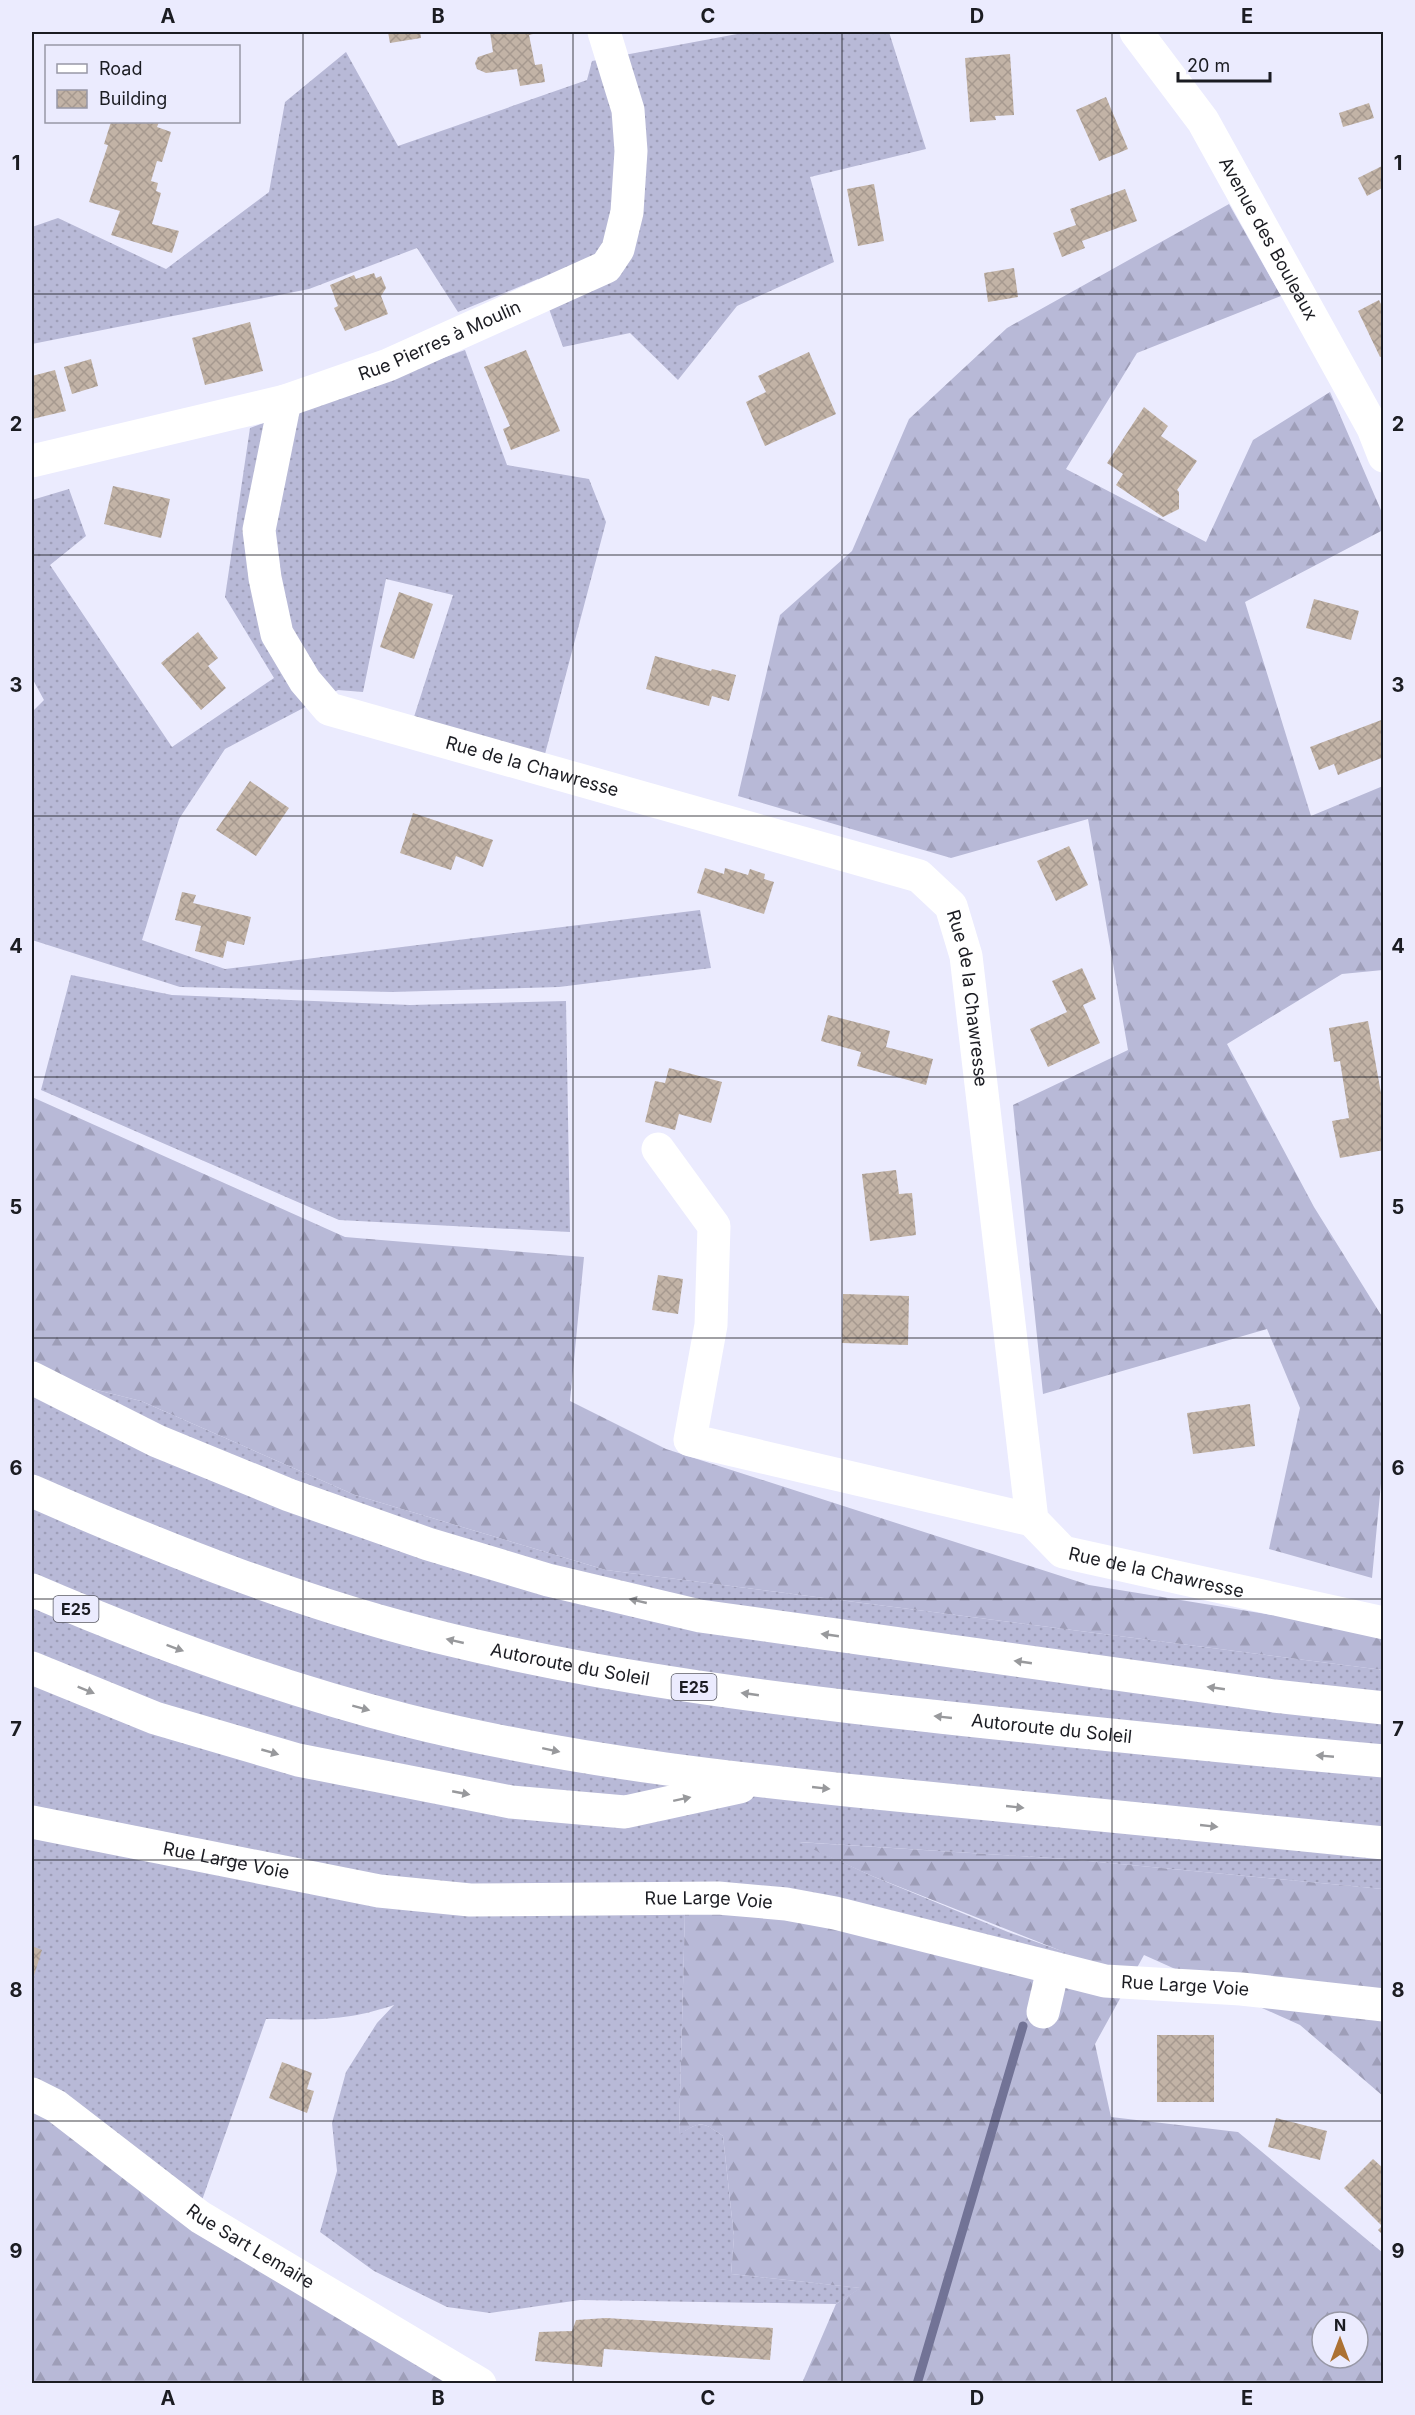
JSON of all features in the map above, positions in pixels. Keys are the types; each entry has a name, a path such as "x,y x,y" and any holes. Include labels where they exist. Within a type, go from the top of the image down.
{"main road":[{"name":"Rue Pierres à Moulin","path":"32,461 285,401 388,364 606,267 618,249 627,212 632,151 628,110 604,32"},
{"name":"Avenue des Bouleaux","path":"1136,32 1203,121 1373,428 1383,456"},
{"name":"Rue de la Chawresse","path":"285,401 259,530 265,578 277,634 305,681 329,709 919,876 951,906 966,956 1032,1520 1063,1552 1383,1623"},
{"path":"658,1149 714,1226 711,1325 690,1440 1032,1520"},
{"path":"32,1378 158,1441 289,1495 428,1544 548,1580 712,1617 1227,1689 1383,1708"},
{"name":"Autoroute du Soleil","path":"32,1491 124,1531 272,1588 449,1640 620,1676 808,1703 1140,1739 1383,1761"},
{"name":"E25","path":"32,1590 120,1628 262,1680 407,1720 568,1754 762,1782 1383,1843"},
{"path":"32,1668 155,1718 298,1760 511,1802 625,1812 762,1782"},
{"name":"Rue Large Voie","path":"32,1822 379,1891 470,1900 718,1898 786,1904 836,1914 1053,1970 1105,1981 1241,1989 1383,2005"},
{"path":"1043,2012 1053,1970"},
{"name":"Rue Sart Lemaire","path":"32,2094 56,2106 200,2217 480,2384"}],"green space":[{"path":"748,32 889,32 926,149 810,177 834,262 737,306 678,380 630,333 563,347 538,279 458,312 417,248 309,289 32,344 32,227 58,218 166,269 269,192 285,102 346,52 398,146 587,80 592,61"},
{"path":"1229,204 1281,296 1137,353 1066,469 1206,542 1253,440 1330,392 1383,515 1383,530 1245,602 1311,816 1383,786 1383,970 1342,974 1227,1044 1314,1207 1383,1318 1384,1452 1372,1578 1269,1549 1300,1408 1267,1329 1043,1394 1013,1105 1128,1050 1088,819 951,858 738,796 780,615 852,551 909,419 1007,328"},
{"path":"465,350 507,465 589,479 606,522 545,754 413,720 453,595 386,579 363,692 338,690 225,749 179,819 142,940 225,969 700,910 711,968 559,987 392,992 180,987 32,940 32,712 44,700 32,678 32,500 69,489 86,536 50,565 172,747 274,678 225,597 250,428"},
{"path":"71,975 172,995 410,1005 566,1001 570,1232 339,1220 41,1090"},
{"path":"32,1097 345,1237 584,1257 570,1401 666,1449 1089,1585 1383,1633 1383,1670 606,1570 355,1495 141,1401 32,1374"},
{"path":"32,1374 141,1401 355,1495 606,1570 1383,1670 1383,1889 1067,1859 799,1842 872,1876 1008,1932 1076,1956 817,1897 450,1887 322,1870 32,1810"},
{"path":"32,1833 445,1909 685,1911 679,2134 701,2124 723,2136 734,2237 731,2274 861,2288 836,2304 580,2300 490,2313 447,2307 374,2271 320,2232 337,2171 332,2123 346,2072 377,2023 394,2005 346,2017 266,2019 201,2203 32,2084"},
{"path":"797,1842 1067,1859 1383,1889 1383,2096 1300,2025 1144,1955 1095,2044 1111,2117 1238,2132 1383,2253 1383,2383 802,2383 836,2304 860,2288 731,2274 734,2237 723,2136 705,2125 697,2125 679,2135 685,1911 817,1897 1069,1954 872,1876"},
{"path":"32,2101 460,2383 32,2383"}],"building":[{"path":"388,32 420,32 421,38 390,43"},
{"path":"490,32 541,32 529,35 535,65 542,64 545,82 520,86 517,69 486,73 477,69 475,63 478,57 493,52"},
{"path":"1010,54 1014,115 995,116 996,120 970,122 965,58"},
{"path":"1106,97 1128,149 1099,161 1076,110"},
{"path":"1369,103 1374,118 1343,127 1339,113"},
{"path":"111,123 159,123 157,127 171,132 162,162 157,161 151,181 158,183 156,191 161,193 152,224 179,231 172,253 111,235 120,211 89,202 108,145 104,144"},
{"path":"1384,165 1384,187 1367,196 1358,178"},
{"path":"874,184 884,241 858,246 847,189"},
{"path":"1125,189 1137,221 1082,241 1085,248 1062,257 1053,233 1076,225 1070,209"},
{"path":"1014,268 1018,297 988,302 984,273"},
{"path":"374,273 376,278 381,276 386,288 381,296 388,314 345,331 334,308 338,306 330,285 354,275 356,279"},
{"path":"1379,300 1384,310 1384,356 1380,357 1358,311"},
{"path":"250,322 263,371 205,385 192,338"},
{"path":"526,350 560,431 511,450 503,429 510,426 484,367"},
{"path":"809,352 836,414 765,446 746,402 766,392 758,376"},
{"path":"91,359 98,386 72,394 64,367"},
{"path":"55,370 66,411 32,419 32,376"},
{"path":"1144,407 1168,426 1161,436 1197,461 1177,490 1179,509 1163,517 1116,485 1123,474 1107,463"},
{"path":"113,486 170,499 161,538 104,524"},
{"path":"399,592 433,604 414,659 380,647"},
{"path":"1314,599 1359,611 1351,640 1306,628"},
{"path":"198,632 218,658 208,666 226,688 201,710 161,663"},
{"path":"655,656 711,671 712,669 736,675 729,701 712,696 709,706 646,689"},
{"path":"1384,719 1384,757 1338,775 1334,764 1319,770 1310,747"},
{"path":"250,781 289,808 256,856 216,830"},
{"path":"413,813 493,840 483,867 456,856 451,870 400,853"},
{"path":"1069,846 1088,885 1056,901 1037,861"},
{"path":"705,868 724,874 725,868 748,875 750,869 765,874 764,879 774,882 764,914 697,893"},
{"path":"182,892 196,895 193,903 251,917 244,945 227,941 223,958 195,951 201,926 175,920"},
{"path":"1082,968 1096,999 1083,1005 1100,1043 1048,1067 1030,1029 1067,1012 1052,981"},
{"path":"828,1015 890,1031 886,1047 933,1059 926,1085 857,1066 861,1052 821,1041"},
{"path":"1368,1021 1384,1110 1384,1150 1340,1158 1332,1121 1349,1118 1340,1061 1334,1062 1329,1028"},
{"path":"669,1068 722,1082 711,1123 679,1114 675,1130 645,1122 655,1081 665,1083"},
{"path":"896,1170 899,1194 912,1193 916,1235 870,1241 862,1174"},
{"path":"658,1275 683,1279 678,1314 652,1310"},
{"path":"843,1294 909,1296 908,1345 842,1343"},
{"path":"1250,1404 1255,1446 1193,1454 1187,1413"},
{"path":"32,1946 42,1950 32,1982"},
{"path":"1157,2035 1214,2035 1214,2102 1157,2102"},
{"path":"282,2062 312,2073 307,2089 314,2091 307,2113 269,2098"},
{"path":"1276,2118 1327,2131 1320,2160 1268,2147"},
{"path":"1373,2159 1384,2169 1384,2236 1378,2230 1382,2226 1344,2188"},
{"path":"606,2318 773,2328 770,2360 604,2349 602,2367 535,2361 539,2332 572,2331 576,2320"}],"waterway":[{"path":"917,2384 1023,2026"}]}
